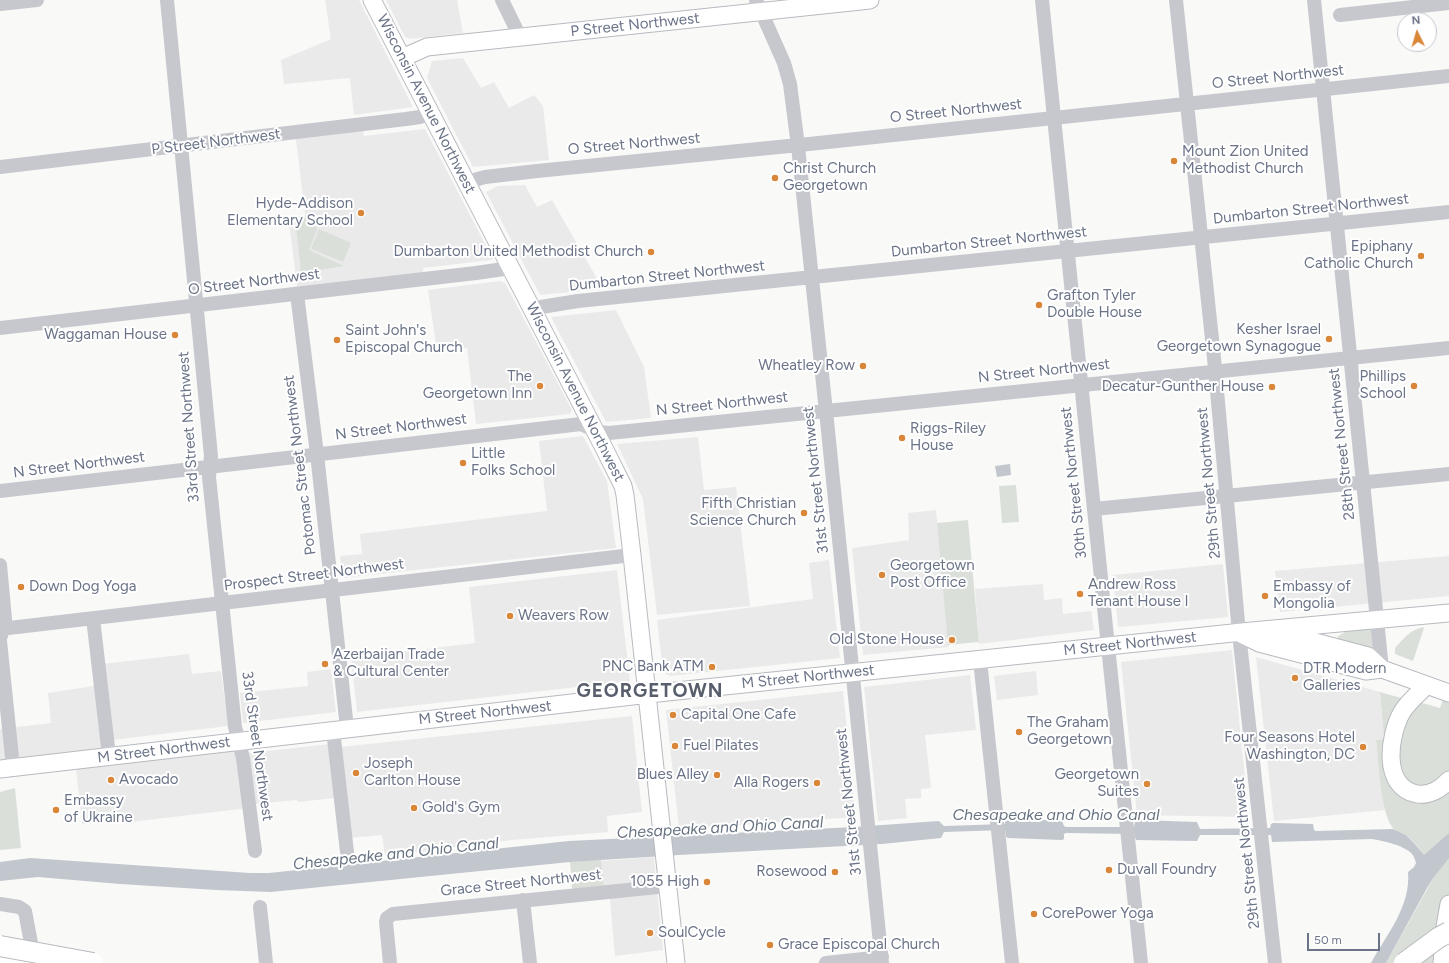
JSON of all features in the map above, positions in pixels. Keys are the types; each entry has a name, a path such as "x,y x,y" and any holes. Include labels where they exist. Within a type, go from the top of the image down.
{"highway":[{"path":"1404,963 1438,938 1443,952"},
{"path":"0,946 93,963"},
{"path":"0,958 31,961"}],"main road":[{"name":"Wisconsin Avenue Northwest","path":"372,0 533,309 623,486 632,555 676,963"},
{"name":"P Street Northwest","path":"402,58 427,47 520,37 759,6 870,0"},
{"name":"M Street Northwest","path":"7,768 647,695 1240,632 1449,613"},
{"path":"1333,654 1332,633 1335,624"},
{"path":"1270,630 1333,654 1366,671 1382,669 1447,692"},
{"path":"1240,632 1259,643 1333,654"},
{"path":"1427,685 1407,705 1399,719 1392,745 1392,766 1400,786 1416,794 1432,793 1449,780"},
{"path":"1443,952 1449,904"}],"street":[{"path":"0,4 37,0"},
{"name":"33rd Street Northwest","path":"167,0 211,456 209,478 221,603 235,727 243,758 255,851"},
{"path":"502,0 520,37"},
{"name":"30th Street Northwest","path":"1042,0 1141,963"},
{"name":"29th Street Northwest","path":"1176,0 1216,371 1240,632 1275,963"},
{"name":"28th Street Northwest","path":"1314,0 1382,669"},
{"path":"1340,14 1449,4"},
{"name":"31st Street Northwest","path":"759,6 788,72 798,146 882,960"},
{"name":"O Street Northwest","path":"467,182 485,177 537,171 798,146 1449,76"},
{"name":"P Street Northwest","path":"0,167 414,118 430,113"},
{"name":"Dumbarton Street Northwest","path":"533,309 578,301 1449,212"},
{"name":"O Street Northwest","path":"0,328 511,268"},
{"name":"Potomac Street Northwest","path":"297,294 332,590 347,852"},
{"name":"N Street Northwest","path":"0,491 581,424 604,433 1449,348"},
{"path":"1094,509 1449,474"},
{"name":"Prospect Street Northwest","path":"1,634 92,618 632,555"},
{"path":"0,565 5,619 1,634 7,768"},
{"path":"92,618 109,756"},
{"path":"980,660 1012,963"},
{"name":"Grace Street Northwest","path":"390,963 386,926 387,918 397,913 667,886"},
{"path":"523,900 530,963"},
{"path":"0,904 19,907 25,911 31,961"},
{"path":"260,907 266,963"},
{"path":"0,953 31,961 55,963"},
{"path":"826,963 882,960"}],"shaded area":[{"path":"325,0 359,0 413,107 354,115 350,78 284,84 281,60 331,39"},
{"path":"386,0 457,0 463,33 410,39 405,37"},
{"path":"463,58 481,88 494,82 509,108 534,95 543,106 549,160 473,167 427,78 432,61"},
{"name":"Hyde-Addison Elementary School","path":"362,124 364,136 425,129 493,259 423,268 424,279 298,294 289,223 306,221 295,132"},
{"path":"525,185 537,207 552,200 603,289 540,295 486,192 498,186"},
{"path":"312,215 317,230 309,250 344,266 301,273 295,217"},
{"path":"319,229 351,243 343,262 311,249"},
{"path":"500,281 505,283 572,410 570,414 476,424 467,348 437,351 428,290"},
{"path":"616,310 644,367 651,418 606,422 551,317"},
{"path":"583,436 607,481 616,548 343,578 340,556 362,554 360,534 547,511 539,441"},
{"path":"698,437 704,490 736,487 750,606 657,615 643,499 617,444"},
{"path":"1010,464 1011,475 997,477 995,466"},
{"path":"1016,485 1019,522 1002,523 999,486"},
{"path":"936,510 949,647 863,655 852,548 909,540 908,513"},
{"path":"968,520 979,642 948,645 937,523"},
{"path":"1449,556 1449,596 1280,612 1275,571"},
{"path":"829,560 840,658 670,676 663,672 657,620 813,599 809,563"},
{"path":"1223,564 1228,617 1118,627 1113,575"},
{"path":"617,570 630,681 357,712 351,658 475,643 469,587"},
{"path":"1043,584 1044,600 1062,598 1063,614 1091,611 1094,630 979,644 975,589"},
{"path":"1424,628 1413,661 1395,654 1395,648 1404,638 1414,630"},
{"path":"1370,629 1372,631 1375,650 1337,641 1338,636 1347,631"},
{"path":"1232,650 1249,817 1137,815 1121,662"},
{"path":"189,654 192,674 221,671 228,726 112,740 102,664"},
{"path":"1256,657 1380,692 1384,739 1376,740 1385,810 1274,821"},
{"path":"331,669 336,712 243,723 240,693 308,686 307,672"},
{"path":"1036,671 1038,695 997,700 994,676"},
{"path":"970,675 976,730 925,735 931,788 921,789 921,798 905,799 907,818 878,821 864,687"},
{"path":"1449,682 1449,963 1386,963 1434,877 1426,860 1412,840 1392,827 1385,809 1382,797 1376,740 1384,739 1380,692 1440,708"},
{"path":"100,685 109,756 239,741 249,808 130,822 129,818 82,824 75,760 0,769 0,729 51,723 48,693"},
{"path":"843,691 856,817 679,829 666,710"},
{"path":"632,716 642,812 607,816 608,832 512,840 385,856 382,835 348,838 340,747"},
{"path":"330,744 335,798 298,802 297,800 254,804 249,753"},
{"path":"15,788 21,848 0,850 0,792"},
{"path":"1008,818 1062,821 1066,827 1134,827 1135,822 1138,820 1197,822 1200,829 1270,828 1271,824 1273,823 1313,824 1314,830 1316,831 1393,829 1406,835 1424,855 1449,833 1449,858 1427,888 1386,963 1371,963 1402,909 1408,885 1408,872 1416,863 1413,855 1404,848 1372,839 1272,842 1271,835 1200,835 1197,841 1136,840 1134,834 1066,833 1064,834 1064,839 1062,840 1008,838 1006,837 1005,830 944,832 941,838 882,844 570,862 271,892 120,884 38,877 0,881 0,862 30,858 269,873 569,841 854,827 939,821 944,826 1005,824 1005,820"},
{"path":"654,857 663,950 615,956 609,889 604,889 601,861"},
{"path":"601,859 604,888 572,889 570,862"}],"place":[{"name":"Mount Zion United Methodist Church","path":"1174,161"},
{"name":"Christ Church Georgetown","path":"775,178"},
{"name":"Hyde-Addison Elementary School","path":"361,213"},
{"name":"Dumbarton United Methodist Church","path":"651,252"},
{"name":"Epiphany Catholic Church","path":"1421,256"},
{"name":"Grafton Tyler Double House","path":"1039,305"},
{"name":"Waggaman House","path":"175,335"},
{"name":"Kesher Israel Georgetown Synagogue","path":"1329,339"},
{"name":"Saint John's Episcopal Church","path":"337,340"},
{"name":"Wheatley Row","path":"863,366"},
{"name":"The Georgetown Inn","path":"540,386"},
{"name":"Phillips School","path":"1414,386"},
{"name":"Decatur-Gunther House","path":"1272,387"},
{"name":"Riggs-Riley House","path":"902,438"},
{"name":"Little Folks School","path":"463,463"},
{"name":"Fifth Christian Science Church","path":"804,513"},
{"name":"Georgetown Post Office","path":"882,575"},
{"name":"Down Dog Yoga","path":"21,587"},
{"name":"Andrew Ross Tenant House I","path":"1080,594"},
{"name":"Embassy of Mongolia","path":"1265,596"},
{"name":"Weavers Row","path":"510,616"},
{"name":"Old Stone House","path":"952,640"},
{"name":"Azerbaijan Trade & Cultural Center","path":"325,664"},
{"name":"PNC Bank ATM","path":"712,667"},
{"name":"DTR Modern Galleries","path":"1295,678"},
{"name":"Capital One Cafe","path":"673,715"},
{"name":"The Graham Georgetown","path":"1019,732"},
{"name":"Fuel Pilates","path":"675,746"},
{"name":"Four Seasons Hotel Washington, DC","path":"1363,747"},
{"name":"Joseph Carlton House","path":"356,773"},
{"name":"Blues Alley","path":"717,775"},
{"name":"Avocado","path":"111,780"},
{"name":"Alla Rogers","path":"817,783"},
{"name":"Georgetown Suites","path":"1147,784"},
{"name":"Gold's Gym","path":"414,808"},
{"name":"Embassy of Ukraine","path":"56,810"},
{"name":"Duvall Foundry","path":"1109,870"},
{"name":"Rosewood","path":"835,872"},
{"name":"1055 High","path":"707,882"},
{"name":"CorePower Yoga","path":"1034,914"},
{"name":"SoulCycle","path":"650,933"},
{"name":"Grace Episcopal Church","path":"770,945"}],"district":[{"name":"GEORGETOWN","path":"650,691"}],"water label":[{"name":"Chesapeake and Ohio Canal","path":"1056,815"},
{"name":"Chesapeake and Ohio Canal","path":"720,828"},
{"name":"Chesapeake and Ohio Canal","path":"396,854"}]}
